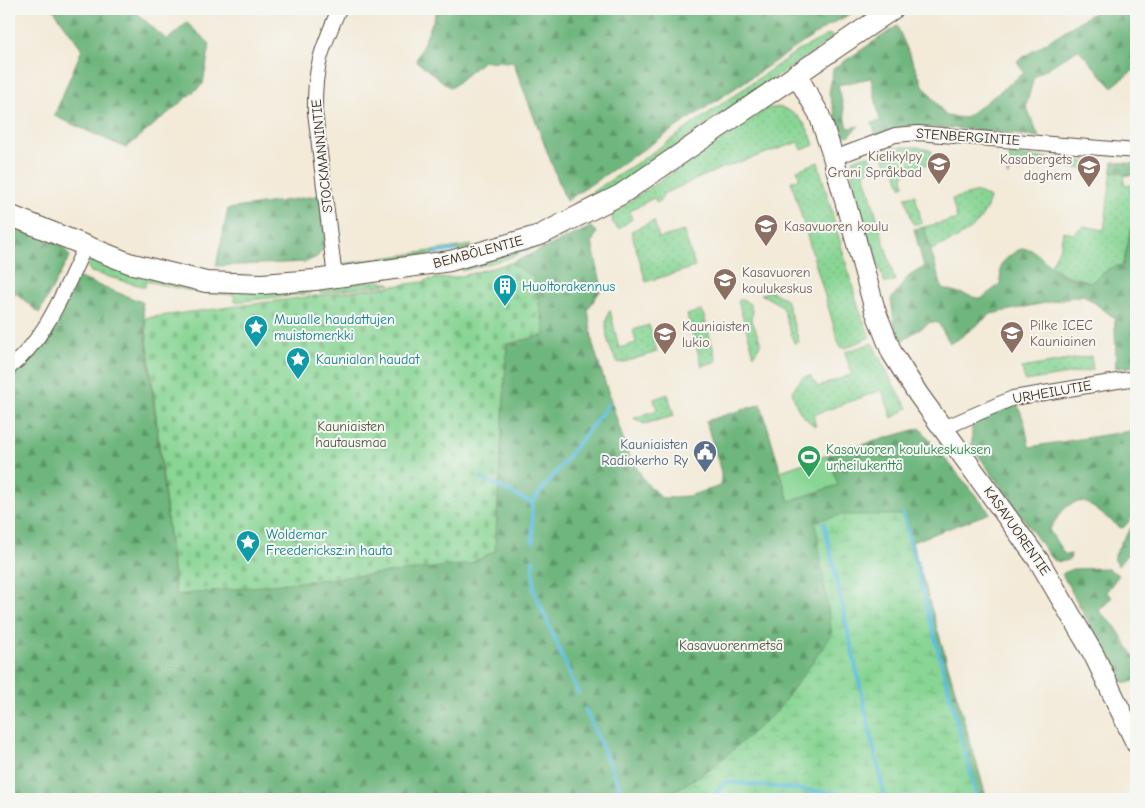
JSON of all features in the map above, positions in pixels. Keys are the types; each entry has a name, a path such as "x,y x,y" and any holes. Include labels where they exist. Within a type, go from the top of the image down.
{"main road":[{"name":"BEMBÖLENTIE","path":"9,215 129,263 206,282 262,284 335,278 450,261 540,235 620,195 893,9"},
{"name":"KASAVUORENTIE","path":"796,74 818,114 834,158 884,334 904,373 1039,561 1094,655 1136,743"}],"street":[{"name":"STOCKMANNINTIE","path":"335,278 315,112 314,86 317,64 340,9"},
{"name":"STENBERGINTIE","path":"834,158 895,135 918,133 1136,151"},
{"path":"9,368 24,356 46,327 85,247"},
{"name":"URHEILUTIE","path":"944,428 1013,398 1136,378"}],"green space":[{"path":"53,9 132,9 167,40 187,23 210,44 203,84 126,148 54,116 82,49"},
{"path":"465,9 859,9 828,26 566,201 513,62 483,61 451,88 416,61 437,11"},
{"path":"1099,9 1136,9 1136,71 1132,71 1112,87 1078,49 1034,77 1026,106 1039,137 959,128 918,128 879,135 875,132 872,123 880,121 871,78 838,85 848,128 859,126 849,136 841,134 829,94 833,69 897,26 923,85 946,116 965,118 1024,73 1017,61"},
{"path":"830,34 833,38 613,189 573,208 571,206 646,157 796,52"},
{"path":"780,107 798,116 809,131 814,145 802,150 799,142 722,168 663,194 657,203 654,198 629,211 632,219 619,229 614,224 612,213 766,109"},
{"path":"918,147 932,151 929,164 912,167 903,176 904,185 901,187 895,168 884,160 883,153 891,148"},
{"path":"1010,155 1103,163 1101,171 1052,165 1051,163 1011,162 1008,176 1006,169"},
{"path":"863,156 870,156 873,161 872,169 864,172 895,281 885,283 858,202 852,171 853,160"},
{"path":"818,162 858,306 870,337 846,348 840,347 791,181 800,179 797,170"},
{"path":"1113,162 1136,164 1136,176 1125,175 1124,184 1131,185 1130,193 1136,194 1136,366 1116,368 1115,318 1084,295 1091,282 1062,274 1051,265 1061,245 1063,231 1073,234 1084,226 1104,230"},
{"path":"1113,162 1136,164 1136,176 1112,172"},
{"path":"978,192 990,198 981,218 968,232 931,250 924,227 957,219 952,199"},
{"path":"323,195 325,246 317,257 306,262 216,266 228,209"},
{"path":"915,195 922,223 913,224 905,197"},
{"path":"1136,209 1136,366 1116,368 1115,318 1084,295 991,314 957,340 950,343 938,323 931,322 901,341 895,331 891,299 909,276 924,267 914,229 924,227 942,288 981,299 1000,284 1001,264 1020,250 1033,251 1064,276 1091,282 1112,267 1123,265"},
{"path":"654,221 659,238 684,231 695,267 646,282 631,231"},
{"path":"9,223 61,245 70,256 39,313 17,294 9,292"},
{"name":"Kasavuorenmetsä","path":"591,227 597,232 592,242 602,288 588,309 593,345 628,454 645,481 661,498 688,496 721,486 721,472 706,421 761,404 789,501 838,485 828,455 920,428 990,513 912,542 987,799 9,799 9,374 77,277 142,302 176,595 495,551 507,344 545,335 462,276 511,263"},
{"path":"565,232 564,236 506,259 462,271 461,268"},
{"path":"472,245 469,249 346,267 343,264"},
{"path":"92,257 310,286 311,293 235,302 234,295 191,291 146,281 145,287 91,272 87,265"},
{"name":"Kauniaisten hautausmaa","path":"511,263 534,278 545,335 507,344 495,551 469,564 176,595 145,318 457,277"},
{"path":"378,281 391,284 320,293 319,287"},
{"path":"771,291 786,299 799,342 794,343 782,306 761,294"},
{"path":"742,299 750,304 753,313 751,318 761,343 754,355 738,301"},
{"path":"610,310 619,348 636,343 633,330 649,325 657,352 621,363 617,362 609,344 606,329 607,316"},
{"path":"702,310 717,361 702,366 687,315"},
{"path":"872,343 894,386 908,408 892,418 882,390 813,415 816,427 800,412 792,391 803,377 811,376 818,387 852,374 845,352"},
{"path":"1091,356 1093,370 1025,381 1022,368"},
{"path":"668,394 674,416 644,424 634,418 657,410 654,399"},
{"path":"1018,405 1025,424 1029,447 1136,430 1136,513 1121,528 1086,502 1073,503 1068,506 1049,530 1065,555 1071,554 1070,559 1065,561 1053,560 1051,558 972,446 972,421"},
{"name":"Kasavuoren koulukeskuksen urheilukenttä","path":"828,455 838,485 789,501 780,471"},
{"path":"843,515 903,515 977,799 660,799 711,769 777,711 832,635 815,521"},
{"path":"1136,521 1136,543 1118,566 1114,558 1121,542"},
{"path":"1106,568 1119,575 1106,592 1112,597 1099,611 1115,626 1136,659 1136,680 1128,683 1121,681 1062,574 1072,569"}],"waterway":[{"path":"435,253 455,250"},
{"path":"532,503 609,404"},
{"path":"481,478 532,503 533,542"},
{"path":"903,515 977,799"},
{"path":"824,523 885,799"},
{"path":"533,560 534,591 578,693"},
{"path":"585,709 625,799"},
{"path":"716,799 715,794 725,782 884,798"}],"place":[{"name":"Kielikylpy Grani Språkbad","path":"939,185"},
{"name":"Kasabergets daghem","path":"1089,188"},
{"name":"Kasavuoren koulu","path":"766,247"},
{"name":"Kasavuoren koulukeskus","path":"725,301"},
{"name":"Huoltorakennus","path":"505,307"},
{"name":"Muualle haudattujen muistomerkki","path":"256,348"},
{"name":"Pilke ICEC Kauniainen","path":"1012,354"},
{"name":"Kauniaisten lukio","path":"665,355"},
{"name":"Kaunialan haudat","path":"298,380"},
{"name":"Kauniaisten Radiokerho Ry","path":"705,473"},
{"name":"Kasavuoren koulukeskuksen urheilukenttä","path":"809,478"},
{"name":"Woldemar Freedericksz:in hauta","path":"248,563"}]}
